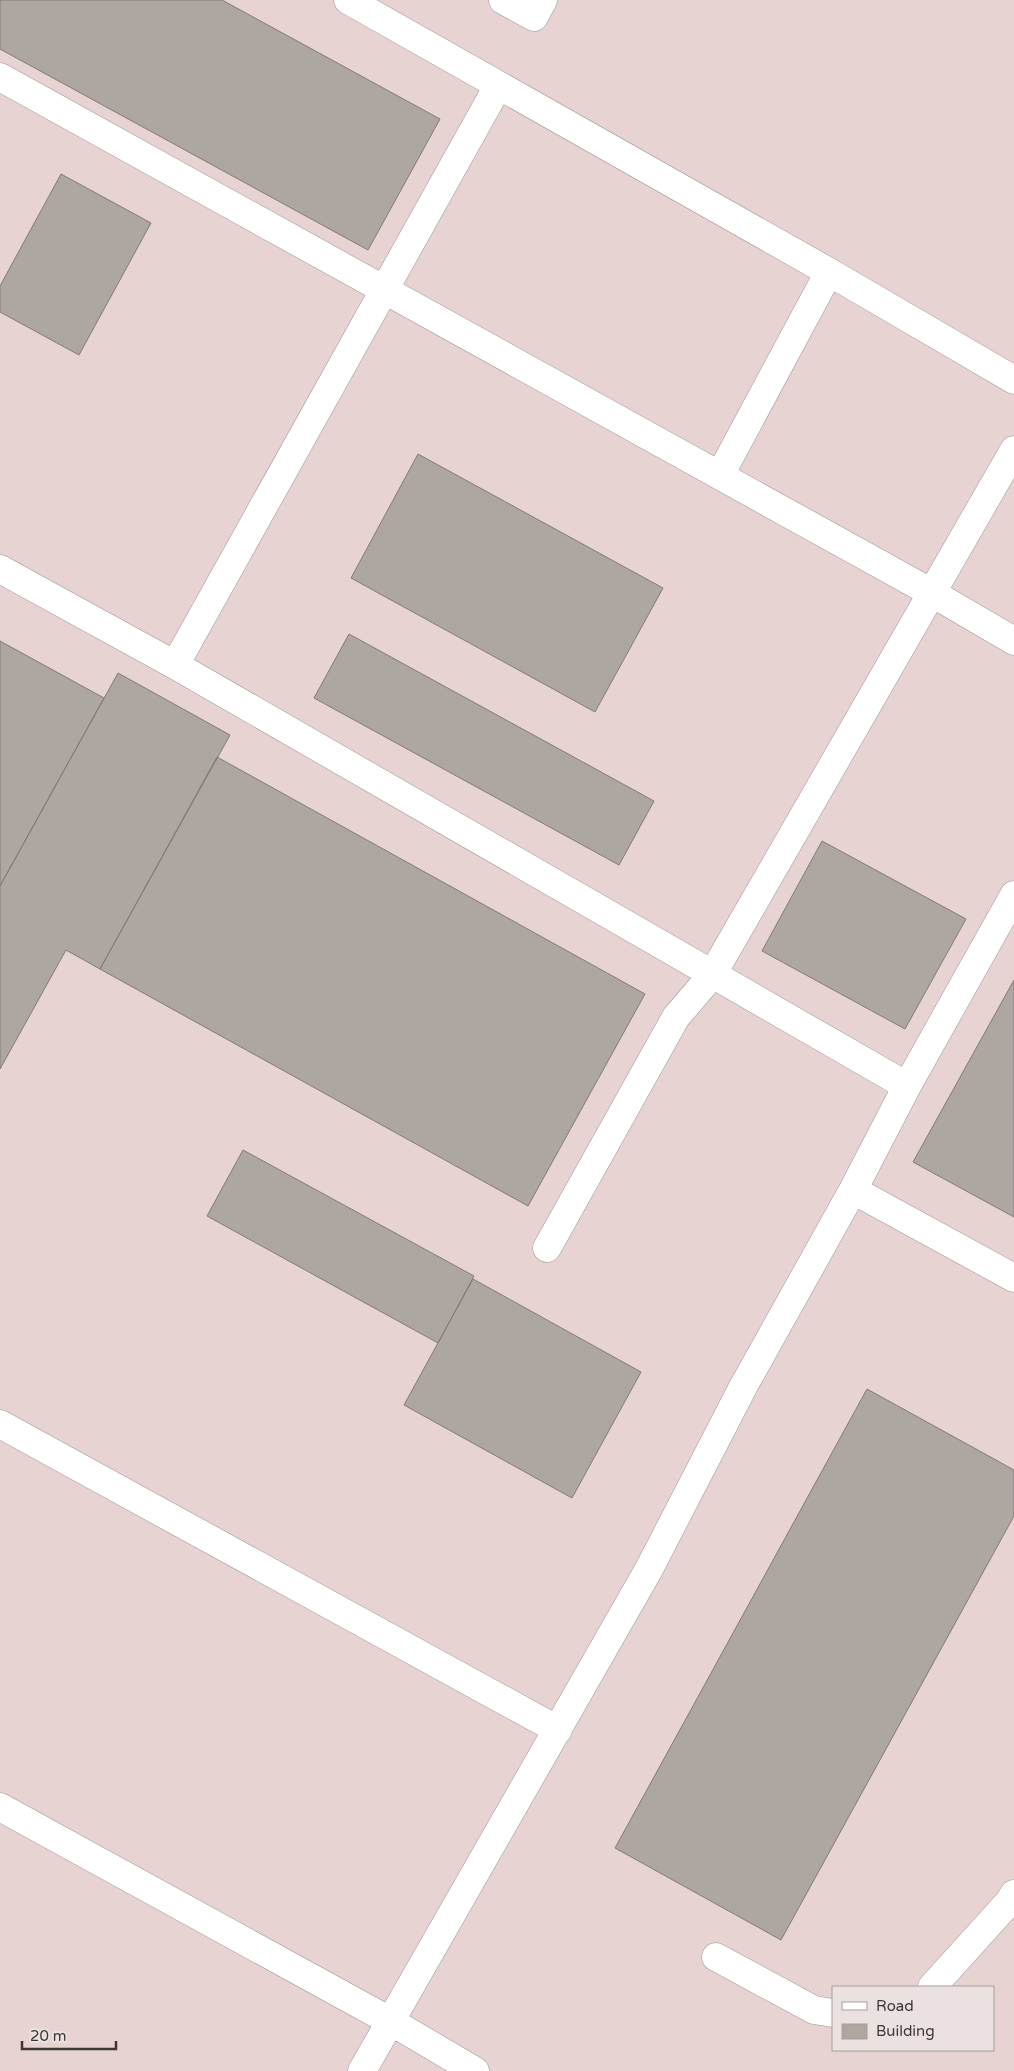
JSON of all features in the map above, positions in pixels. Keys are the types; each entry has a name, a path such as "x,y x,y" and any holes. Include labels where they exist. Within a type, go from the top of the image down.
{"lane":[{"path":"348,0 829,272 1014,380"},
{"path":"503,0 534,17 543,0"},
{"path":"0,77 385,288 932,593 1014,641"},
{"path":"175,665 498,86"},
{"path":"720,475 829,272"},
{"path":"548,1248 676,1018 712,975 1014,450"},
{"path":"0,570 175,665 907,1086"},
{"path":"370,2067 390,2021 649,1569 744,1387 853,1190 907,1086 1014,894"},
{"path":"853,1190 1014,1278"},
{"path":"0,1424 558,1730"},
{"path":"0,1807 390,2021 475,2071"},
{"path":"933,1986 1009,1902 1014,1894"},
{"path":"716,1957 814,2010 832,2013"}],"shaded area":[{"path":"0,0 1014,0 1014,2071 0,2071"}],"building":[{"path":"0,0 222,0 440,119 368,250 0,49"},
{"path":"61,174 151,223 79,355 0,312 0,286"},
{"path":"418,454 663,588 595,712 351,578"},
{"path":"349,634 654,801 619,865 314,698"},
{"path":"0,641 104,698 0,886"},
{"path":"118,673 230,735 100,969 66,950 0,1069 0,886"},
{"path":"217,757 645,994 528,1206 100,969"},
{"path":"822,841 966,919 905,1029 762,951"},
{"path":"1014,980 1014,1217 913,1162"},
{"path":"243,1150 474,1276 438,1343 207,1216"},
{"path":"473,1279 641,1372 572,1498 404,1405"},
{"path":"867,1389 1014,1470 1014,1516 781,1940 615,1848"}]}
